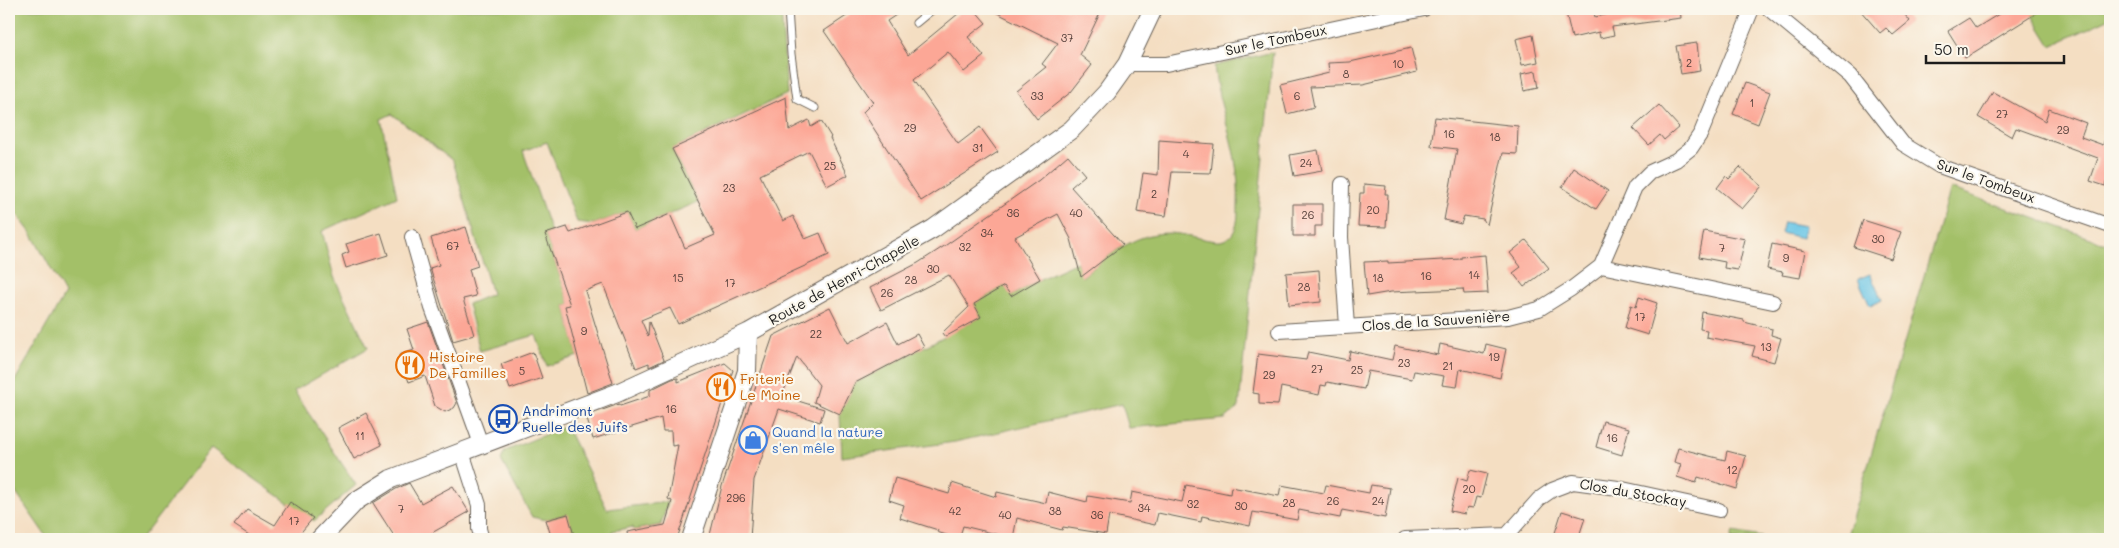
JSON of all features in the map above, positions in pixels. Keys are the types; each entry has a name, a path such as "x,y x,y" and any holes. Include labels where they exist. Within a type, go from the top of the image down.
{"street":[{"name":"Route de Henri-Chapelle","path":"320,539 356,501 391,479 617,393 748,333 933,230 1072,129 1107,92 1127,64 1153,9"},
{"name":"Sur le Tombeux","path":"1127,64 1166,64 1424,9"},
{"name":"Clos de la Sauvenière","path":"1279,331 1508,317 1539,309 1571,289 1600,266 1635,187 1650,172 1676,160 1691,148 1701,133 1752,9"},
{"name":"Sur le Tombeux","path":"1769,9 1850,76 1903,144 1939,166 2110,226"},
{"name":"Clos de la Sauvenière","path":"1342,184 1341,237 1347,327"},
{"path":"412,237 432,308 481,444"},
{"path":"1600,266 1773,302"},
{"path":"692,539 747,371 748,333"},
{"path":"462,452 479,505 479,529 482,539"},
{"name":"Clos du Stockay","path":"1406,539 1507,537 1539,499 1552,490 1573,482 1618,488 1718,510"}],"lane":[{"path":"788,9 791,54 797,98 815,108"},
{"path":"916,23 933,9"}],"green space":[{"path":"9,9 781,9 787,94 672,149 698,202 635,229 627,212 594,224 577,222 547,142 523,151 551,232 545,234 570,305 565,306 578,356 547,366 536,335 480,351 468,304 492,294 453,161 392,114 381,119 397,197 322,231 334,277 368,348 294,391 356,485 314,521 211,448 141,539 48,539 9,483 9,391 65,294 31,233 9,204"},
{"path":"2028,9 2110,9 2110,18 2051,46"},
{"path":"1273,52 1239,407 1225,419 1129,428 1122,404 955,442 842,457 840,414 855,383 981,317 974,304 1004,286 1012,296 1040,279 1077,262 1082,277 1126,245 1151,235 1179,234 1217,241 1230,236 1233,233 1238,218 1238,181 1235,157 1219,97 1214,66"},
{"path":"1950,188 2110,245 2110,539 1846,539"},
{"path":"566,426 607,509 668,502 661,525 634,530 633,527 612,531 613,537 602,539 575,539 567,514 546,520 532,517 501,460 505,451"},
{"path":"1733,532 1772,539 1731,539"}],"water":[{"path":"1784,222 1805,226 1802,238 1781,233"},
{"path":"1870,274 1882,300 1870,306 1858,279"}],"building":[{"path":"857,9 905,9 887,21 908,55 964,9 974,9 986,23 968,37 984,56 964,72 948,52 914,80 958,144 980,127 998,152 921,201 863,112 873,102 824,31"},
{"path":"989,9 1102,9 1080,55 1092,65 1071,92 1037,119 1016,91 1046,67 1042,64 1058,43"},
{"path":"1593,9 1595,17 1633,9 1680,9 1681,18 1612,27 1614,35 1600,38 1599,32 1572,38 1566,13"},
{"path":"1859,9 1900,9 1910,21 1893,35 1886,28 1880,33"},
{"path":"2007,9 2043,9 1965,58 1948,31 1969,18 1976,28"},
{"path":"1533,35 1538,62 1522,65 1516,39"},
{"path":"1697,43 1700,71 1681,74 1676,46"},
{"path":"1411,48 1417,72 1363,85 1310,87 1314,107 1287,114 1280,85 1329,73 1328,63 1350,62"},
{"path":"1536,71 1539,88 1524,91 1521,74"},
{"path":"1745,83 1770,92 1758,124 1733,114"},
{"path":"1993,92 2045,121 2049,109 2086,123 2081,137 2103,145 2108,129 2110,129 2110,171 2105,186 2090,181 2098,158 2016,128 2012,137 1978,117"},
{"path":"786,97 789,130 809,120 811,127 821,121 831,137 848,175 827,186 809,151 760,175 783,221 793,216 805,239 820,233 829,255 678,324 670,308 641,320 648,336 649,322 664,360 649,367 649,363 636,368 603,284 585,291 613,383 587,393 565,306 570,305 545,234 567,227 570,233 627,212 635,229 670,214 685,248 715,235 672,149"},
{"path":"1659,105 1679,127 1664,140 1660,135 1649,145 1633,128"},
{"path":"1435,117 1518,126 1517,154 1503,153 1487,225 1483,219 1464,216 1461,224 1444,220 1457,149 1431,146"},
{"path":"1159,140 1214,144 1211,173 1172,172 1166,216 1137,212 1143,173 1158,175"},
{"path":"1318,150 1322,171 1294,176 1290,155"},
{"path":"1068,155 1085,175 1071,187 1123,245 1081,277 1071,239 1058,214 1015,237 1040,279 1011,296 1004,286 974,304 981,317 945,337 942,333 969,307 949,275 881,310 870,288 918,263 946,245 1039,180"},
{"path":"1740,167 1762,186 1742,209 1717,188 1726,176 1729,179"},
{"path":"1574,168 1608,191 1596,209 1562,187"},
{"path":"1364,184 1386,186 1385,194 1388,194 1386,227 1358,226 1360,193 1364,193"},
{"path":"1293,204 1322,204 1322,226 1315,226 1315,236 1293,236"},
{"path":"1863,220 1901,232 1891,259 1854,247"},
{"path":"466,227 478,266 469,269 476,296 463,299 474,335 453,341 430,268 439,265 431,238"},
{"path":"1704,231 1745,239 1738,270 1724,268 1725,262 1699,257"},
{"path":"381,233 388,255 346,268 342,255 349,252 346,244"},
{"path":"1526,240 1549,268 1524,287 1513,273 1521,267 1510,253"},
{"path":"1772,244 1805,251 1800,278 1782,275 1783,272 1767,269"},
{"path":"1485,255 1488,293 1464,294 1463,289 1391,292 1367,296 1364,262 1388,261 1388,263 1461,259 1461,257"},
{"path":"1319,270 1321,302 1289,305 1286,273"},
{"path":"1639,297 1657,303 1648,335 1625,328 1631,305 1636,307"},
{"path":"830,307 848,343 887,322 898,344 917,334 924,347 855,383 840,414 814,402 819,385 797,357 782,396 824,409 820,422 779,409 754,480 750,539 709,539 722,486 773,336"},
{"path":"1702,312 1744,320 1744,322 1772,329 1771,335 1781,338 1774,362 1752,356 1755,346 1706,337 1707,330 1700,329"},
{"name":"Histoire De Familles","path":"428,322 457,403 454,408 445,412 435,406 425,376 409,382 399,355 414,350 407,329"},
{"path":"1440,344 1484,354 1486,344 1506,349 1500,378 1460,369 1457,387 1442,385 1444,376 1414,371 1412,379 1368,371 1364,389 1327,382 1326,386 1321,385 1319,395 1281,387 1278,405 1259,404 1259,394 1253,393 1258,354 1306,360 1308,352 1348,360 1350,351 1392,360 1395,346 1438,355"},
{"path":"533,352 542,378 510,389 501,364"},
{"path":"725,363 733,370 677,539 628,539 627,532 665,525 672,501 668,499 678,445 672,446 671,431 663,431 661,418 593,439 586,416 619,404 620,406 650,396 650,390 672,379 678,378 678,382"},
{"path":"366,413 382,445 354,459 338,428"},
{"path":"1603,421 1629,428 1622,455 1596,447"},
{"path":"1678,448 1725,460 1727,451 1746,456 1737,489 1698,477 1696,483 1677,477 1681,464 1674,462"},
{"path":"1470,470 1487,474 1481,498 1476,497 1473,508 1467,507 1465,514 1450,511 1458,478 1467,481"},
{"path":"895,478 949,494 952,483 996,497 997,492 1046,503 1048,492 1087,502 1088,496 1130,503 1132,492 1182,502 1186,485 1230,494 1231,487 1279,496 1281,485 1324,493 1326,485 1369,493 1371,485 1390,488 1385,518 1342,510 1340,518 1299,510 1297,520 1253,512 1250,526 1202,516 1201,522 1158,513 1155,525 1109,515 1106,534 1063,527 1062,530 1017,518 1013,538 963,526 959,539 900,518 904,505 889,500"},
{"path":"409,483 421,503 453,486 469,512 421,539 396,539 373,503"},
{"path":"290,502 313,518 297,537 301,539 255,539 234,525 247,509 275,525"},
{"path":"1562,511 1585,518 1578,539 1553,539"},
{"path":"568,514 575,539 552,539 546,520"}],"place":[{"name":"Histoire De Familles","path":"410,365"},
{"name":"Friterie Le Moine","path":"721,387"},
{"name":"Andrimont Ruelle des Juifs","path":"503,419"},
{"name":"Quand la nature s'en mêle","path":"753,440"}]}
